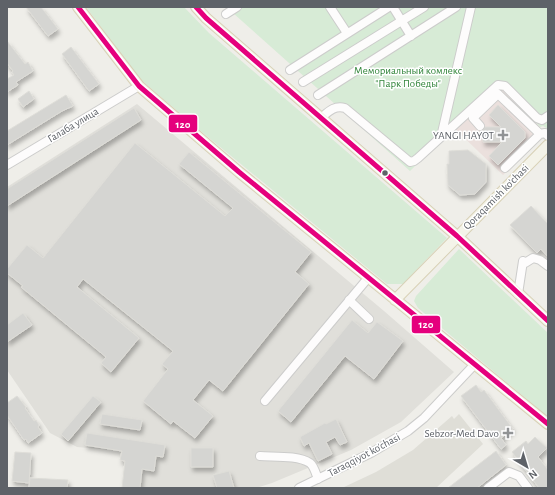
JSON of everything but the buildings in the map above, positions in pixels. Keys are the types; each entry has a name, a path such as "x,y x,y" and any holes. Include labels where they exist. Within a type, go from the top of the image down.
{"main road":[{"path":"78,7 139,86 239,172 548,424"},
{"path":"196,7 206,18 459,239 548,321"},
{"name":"Qoraqamish ko'chasi","path":"397,302 548,145"},
{"name":"Qoraqamish ko'chasi","path":"459,239 548,154"}],"street":[{"path":"226,14 237,7"},
{"path":"330,7 347,33"},
{"path":"290,70 389,7"},
{"path":"393,7 411,36"},
{"path":"303,82 424,7"},
{"path":"318,95 456,7"},
{"path":"441,137 471,7"},
{"path":"321,118 334,108 345,108 410,162 418,158 498,85 505,86 537,118 542,120 548,116"},
{"name":"Галаба улица","path":"7,164 139,86"},
{"path":"480,126 473,118 498,94 544,135 505,168"},
{"path":"518,294 524,262 533,258 540,260 548,266"},
{"path":"265,401 368,278"},
{"path":"349,300 369,319"},
{"name":"Taraqqiyot ko'chasi","path":"299,488 385,445 408,431 424,418 475,364"},
{"path":"260,456 298,458 311,463 318,479"},
{"path":"488,488 509,472 519,476 528,488"}],"shaded area":[{"path":"503,88 540,127 540,140 503,175 454,128 495,89"},
{"path":"137,104 384,311 454,372 401,422 351,450 272,483 256,488 139,488 134,452 77,447 50,433 7,370 7,187"},
{"path":"459,414 483,444 436,488 342,488 376,472 413,450 452,416 454,419"}],"green space":[{"path":"86,7 184,7 209,33 447,238 403,284 387,284 197,128 140,79"},
{"name":"Мемориальный комлекс \"Парк Победы\"","path":"228,7 548,7 548,129 543,126 540,127 503,88 499,87 410,171"},
{"path":"459,249 548,333 548,417 418,308 414,301 416,296"}],"transit line":[{"name":"120","path":"78,7 139,86 239,172 548,424"},
{"name":"120","path":"196,7 206,18 457,236 548,321"}],"place":[{"name":"YANGI HAYOT","path":"503,135"},
{"name":"Sebzor-Med Davo","path":"508,433"}]}
